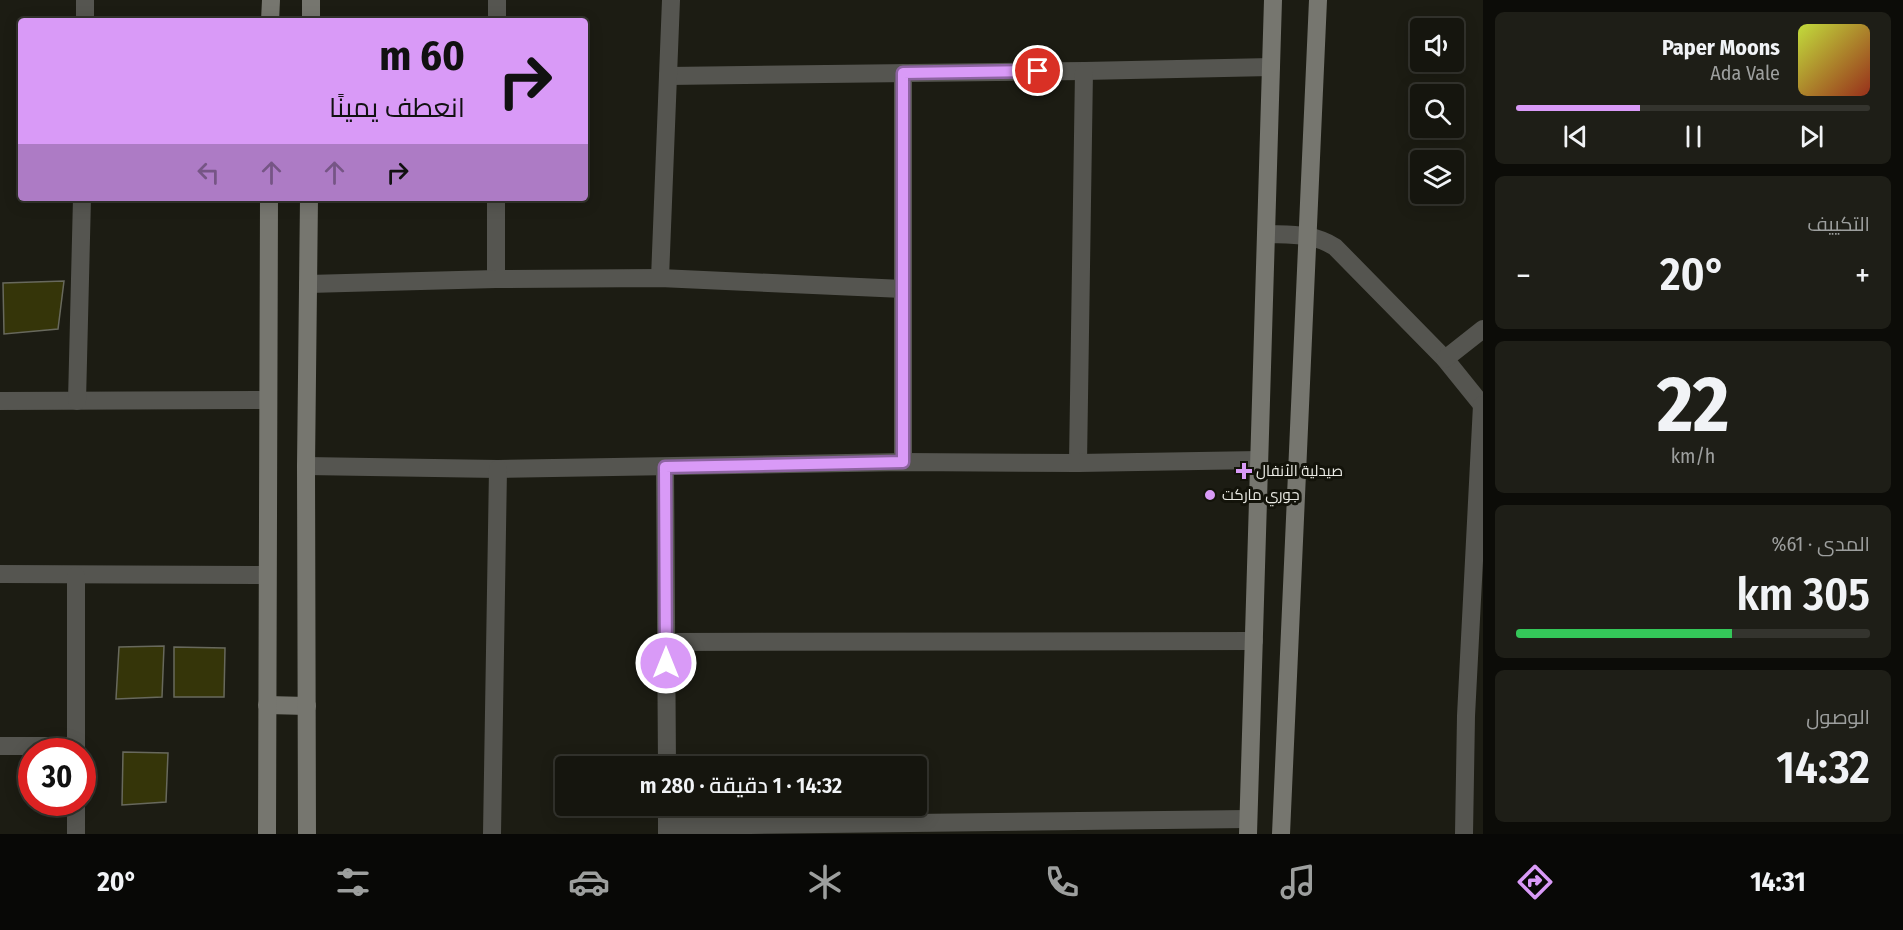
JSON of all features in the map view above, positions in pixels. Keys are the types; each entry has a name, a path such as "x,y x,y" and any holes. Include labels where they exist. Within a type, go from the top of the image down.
{"street":[{"path":"85,18 86,0"},
{"path":"270,18 271,0"},
{"path":"311,0 311,18"},
{"path":"497,0 497,18"},
{"path":"660,278 671,0"},
{"path":"667,830 1248,826 1273,0"},
{"path":"1281,834 1318,0"},
{"path":"668,76 1271,67"},
{"path":"1078,463 1084,71"},
{"path":"903,73 903,462"},
{"path":"77,401 81,201"},
{"path":"267,834 269,201"},
{"path":"307,834 306,465 309,201"},
{"path":"496,201 496,279"},
{"path":"1266,234 1306,235 1327,241 1342,253 1444,359 1482,405 1475,716 1464,834"},
{"path":"308,284 660,278 903,289"},
{"path":"1444,359 1483,329"},
{"path":"0,401 268,400"},
{"path":"306,465 498,469 903,462 1078,463 1259,460"},
{"path":"665,467 667,756"},
{"path":"492,834 498,469"},
{"path":"0,574 76,576 267,574"},
{"path":"76,576 76,738"},
{"path":"666,642 1254,641"},
{"path":"267,705 307,706"},
{"path":"0,746 18,747"},
{"path":"76,816 76,834"}],"building":[{"path":"64,281 58,329 4,334 3,283"},
{"path":"164,646 162,697 116,699 119,647"},
{"path":"174,647 225,648 224,697 174,697"},
{"path":"123,752 168,753 166,802 122,805"}],"place":[{"name":"صيدلية الأنفال","path":"1244,471"},
{"name":"جوري ماركت","path":"1210,495"}],"route":[{"path":"666,663 665,467 903,462 903,73 1038,71"}]}
